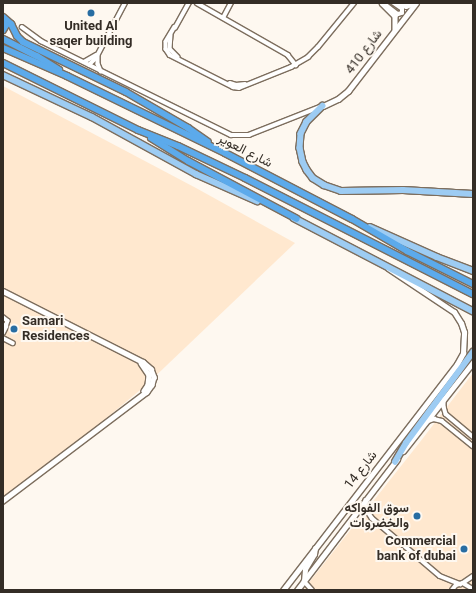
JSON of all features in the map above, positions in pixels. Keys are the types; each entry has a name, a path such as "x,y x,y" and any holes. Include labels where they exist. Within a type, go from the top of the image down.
{"highway":[{"path":"3,19 6,25 3,30"},
{"path":"3,19 11,24 17,36 23,42 133,96 188,128 224,153"},
{"path":"3,39 45,60 67,76"},
{"name":"شارع العوير","path":"3,48 67,76 224,153 352,219 406,251 473,284"},
{"name":"شارع العوير","path":"3,63 138,130 178,146 245,178 473,294"},
{"path":"138,130 188,161 296,219"}],"main road":[{"path":"3,75 92,117 196,174 296,219 473,311"},
{"path":"323,106 307,122 301,134 300,148 302,162 307,170 313,178 324,185 336,190 346,191 402,190 473,194"},
{"path":"352,219 437,257 473,271"},
{"name":"شارع 14","path":"283,590 457,364 463,353 465,340 463,327 457,315 447,306 404,280 387,267"},
{"path":"395,462 406,443 473,352"},
{"name":"شارع 14","path":"297,590 473,362"},
{"path":"304,581 304,572 314,554 315,547"}],"street":[{"path":"89,65 100,50 125,3"},
{"path":"190,3 175,28 170,40 170,49 184,62 237,88 296,65 318,48 352,4"},
{"path":"197,3 288,55 296,65"},
{"path":"223,18 231,3"},
{"path":"382,3 398,14 402,13 402,9 393,3"},
{"path":"382,3 395,16 395,30"},
{"path":"397,3 406,6 415,3"},
{"name":"شارع 410","path":"323,106 338,99 348,91 415,3"},
{"path":"22,27 41,41 231,135 249,135 323,106"},
{"path":"84,62 93,57 100,50"},
{"path":"100,50 98,61 101,71"},
{"path":"3,291 148,365 154,377 150,389 3,501"},
{"path":"3,317 8,320 3,333"},
{"path":"3,338 12,343"},
{"path":"444,400 446,414 473,437"},
{"path":"426,422 439,420 473,446"},
{"path":"447,425 448,422 451,422 468,433"},
{"path":"366,499 366,509 372,518 440,576 473,588"},
{"path":"452,590 473,576"},
{"path":"304,581 312,590"}],"shaded area":[{"path":"3,86 196,188 295,243 145,386 97,426 3,497"},
{"name":"سوق الفواكه والخضروات","path":"473,373 473,590 303,590 420,442"}],"place":[{"name":"United Al saqer building","path":"91,13"},
{"name":"Samari Residences","path":"14,329"},
{"name":"سوق الفواكه والخضروات","path":"417,516"},
{"name":"Commercial bank of dubai","path":"464,549"}]}
